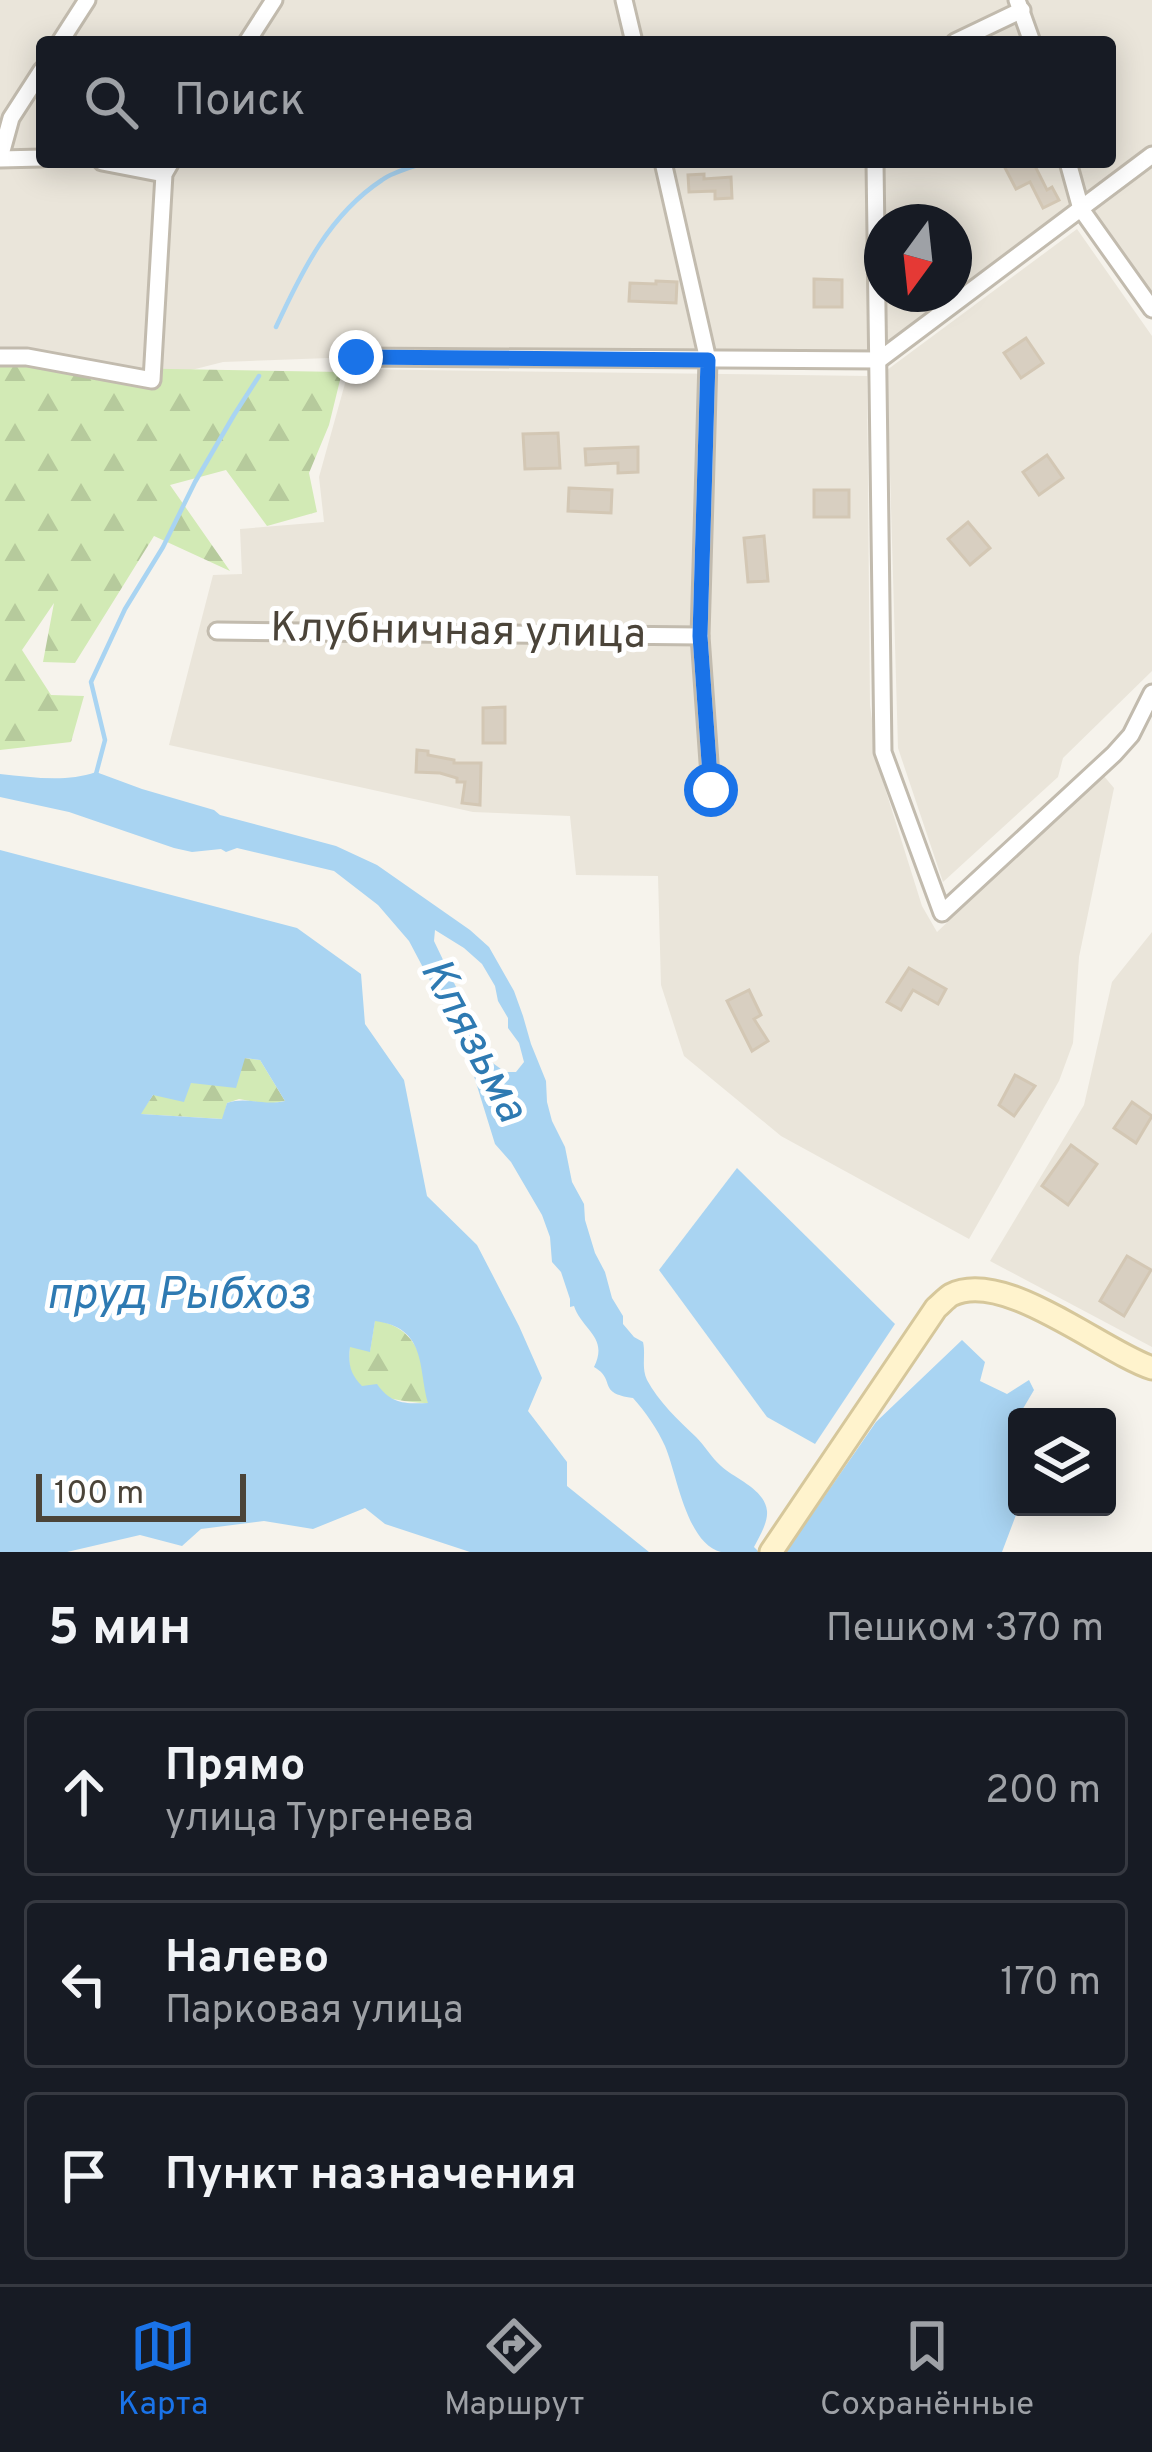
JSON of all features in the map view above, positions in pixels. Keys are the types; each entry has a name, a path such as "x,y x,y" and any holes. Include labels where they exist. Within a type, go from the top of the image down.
{"street":[{"path":"64,36 86,0"},
{"path":"251,36 274,0"},
{"path":"624,0 633,36"},
{"path":"966,36 1020,5 1030,36"},
{"path":"36,79 11,118 0,158 36,158"},
{"path":"356,357 879,360 1152,155"},
{"path":"0,357 27,357 152,380 168,168"},
{"path":"664,168 708,360 700,636 711,790"},
{"path":"875,168 883,752 942,913 1114,754 1131,735 1152,693"},
{"path":"1070,168 1082,209 1152,309"},
{"name":"Клубничная улица","path":"217,631 700,636"},
{"path":"772,1551 937,1308 954,1294 988,1291 1034,1306 1152,1369"}],"shaded area":[{"path":"0,0 1152,0 1152,309 1081,209 972,290 972,204 864,204 864,312 943,312 879,360 356,357 223,362 152,380 0,357"},
{"path":"1077,229 1152,336 1152,671 1063,758 1058,777 943,882 898,748 887,370 965,312 972,312 972,307"},
{"path":"349,369 867,376 870,705 879,769 922,906 937,932 1103,775 1114,788 1079,957 1073,1043 1059,1081 969,1239 781,1136 684,1056 661,985 658,876 576,875 570,816 473,812 169,745 213,575 242,574 240,529 324,522 319,477"},
{"path":"1152,932 1152,1347 990,1261 1084,1105 1112,982"}],"green space":[{"path":"0,366 342,372 329,425 309,473 317,512 267,526 226,470 170,485 230,571 154,536 75,663 43,662 54,603 22,650 51,695 84,696 71,742 0,750"},
{"path":"244,1058 260,1060 285,1101 268,1104 239,1099 227,1103 223,1119 140,1114 153,1095"},
{"path":"375,1320 411,1339 422,1362 429,1403 376,1394 353,1377 350,1346 370,1351"}],"water":[{"name":"Клязьма","path":"96,772 220,815 336,846 377,865 489,947 514,991 546,1081 552,1121 565,1147 572,1182 584,1204 585,1220 612,1298 623,1324 643,1342 647,1380 717,1463 765,1503 767,1516 754,1547 759,1552 721,1552 699,1536 655,1427 633,1398 615,1393 594,1367 596,1341 574,1306 570,1307 561,1272 552,1262 542,1215 495,1144 465,1047 409,941 378,905 334,871 237,848 192,852 69,812 0,797 0,774 48,778","holes":["435,930 482,964 495,986 508,1028 519,1043 524,1062 516,1072 505,1072 486,1058 434,941"]},
{"name":"пруд Рыбхоз","path":"0,850 297,928 361,974 365,1024 404,1080 427,1196 477,1245 542,1378 528,1411 567,1462 567,1486 649,1552 470,1552 385,1524 365,1508 313,1529 264,1521 201,1529 182,1546 140,1535 67,1552 0,1552","holes":["245,1058 260,1060 285,1101 227,1103 222,1119 141,1114 153,1095 184,1102 191,1083 236,1088","375,1321 392,1325 412,1341 428,1403 399,1401 377,1384 362,1386 355,1377 350,1347 370,1352"]},
{"path":"737,1168 895,1324 815,1444 767,1417 659,1270"},
{"path":"962,1340 985,1362 980,1381 1007,1394 1029,1380 1034,1390 1023,1408 1008,1408 1008,1516 1016,1516 1002,1552 786,1552 876,1422"}],"building":[{"path":"1005,168 1036,168 1047,190 1052,187 1059,200 1043,208 1030,182 1016,189"},
{"path":"704,174 704,179 731,177 732,198 715,199 715,191 689,192 688,175"},
{"path":"814,279 842,280 842,307 814,307"},
{"path":"677,282 676,303 629,301 630,283"},
{"path":"1026,338 1043,363 1021,378 1004,353"},
{"path":"558,433 560,468 525,469 523,434"},
{"path":"638,447 638,472 618,473 618,463 586,465 585,449"},
{"path":"1047,455 1063,478 1039,495 1023,472"},
{"path":"569,488 612,490 611,513 568,511"},
{"path":"814,490 849,490 849,517 814,517"},
{"path":"968,522 990,548 970,565 948,539"},
{"path":"764,536 768,581 748,582 744,538"},
{"path":"505,707 505,743 483,743 483,708"},
{"path":"417,750 454,763 481,763 480,805 462,803 465,782 440,773 416,772"},
{"path":"909,968 946,989 938,1004 913,990 901,1010 887,1002"},
{"path":"749,990 761,1015 754,1019 768,1041 752,1051 727,1001"},
{"path":"1015,1075 1035,1086 1014,1116 999,1105"},
{"path":"1132,1102 1152,1116 1136,1143 1114,1128"},
{"path":"1071,1145 1097,1164 1068,1205 1042,1186"},
{"path":"1127,1256 1151,1270 1124,1316 1100,1301"}],"waterway":[{"path":"276,327 332,227 363,194 410,168"},
{"path":"96,774 105,740 91,682 125,609 259,376"}],"route":[{"path":"356,357 708,360 700,636 711,790"}]}
